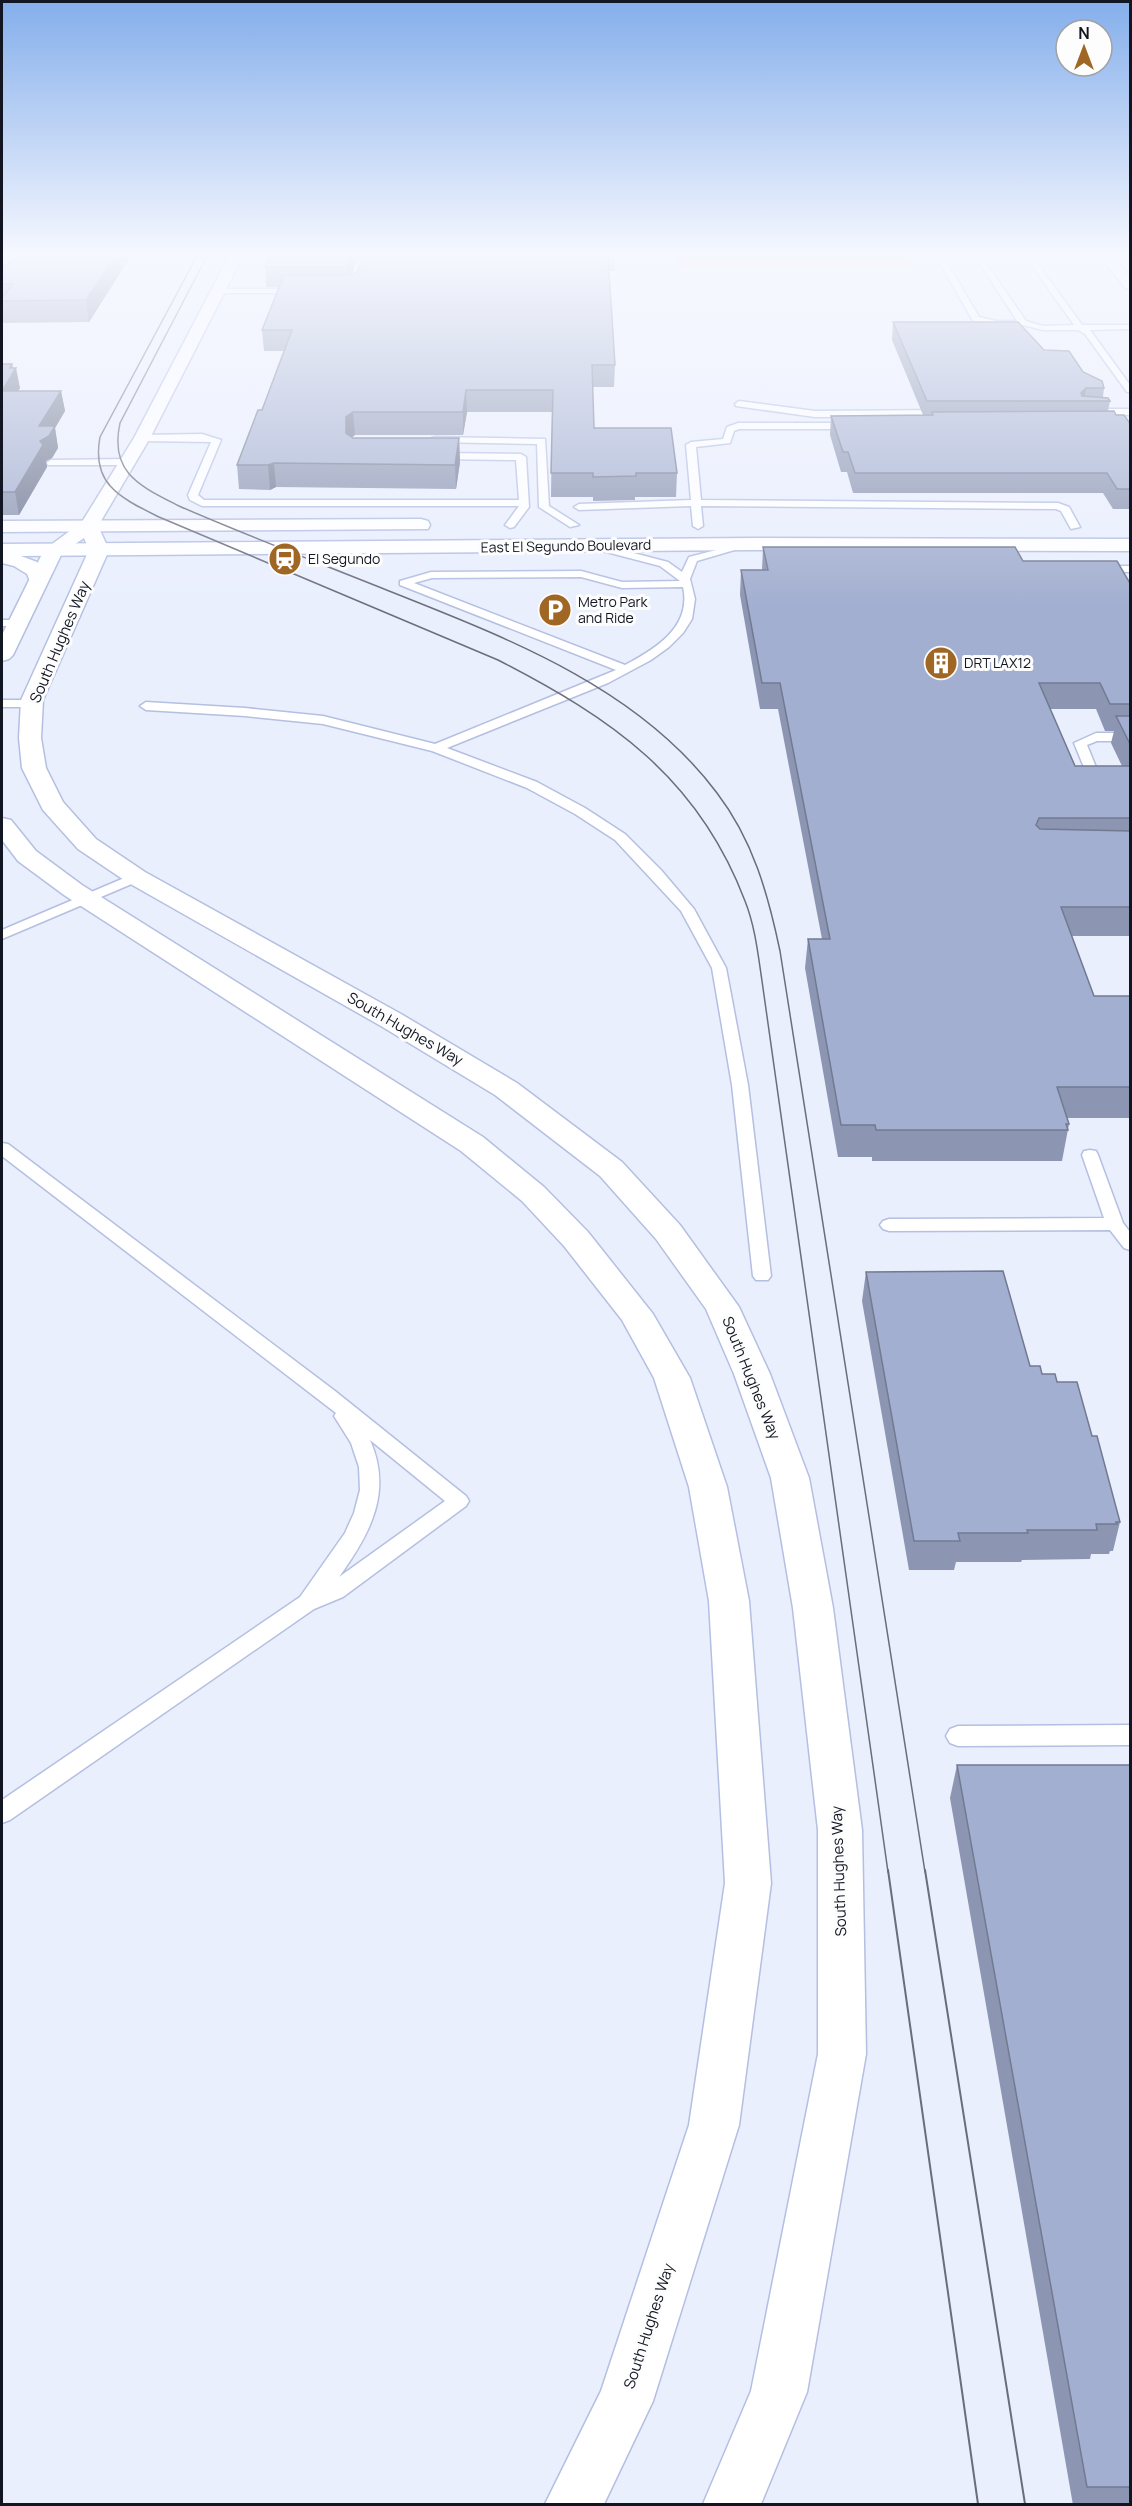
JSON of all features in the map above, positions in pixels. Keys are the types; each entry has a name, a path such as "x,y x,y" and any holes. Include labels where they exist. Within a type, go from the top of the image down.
{"street":[{"path":"2,655 9,623 38,580 54,550 88,526 142,438 176,373"},
{"name":"East El Segundo Boulevard","path":"502,525 536,525 577,516 594,525"},
{"path":"2,527 442,525"},
{"path":"678,525 721,526"},
{"path":"88,526 99,550"},
{"path":"744,526 1131,527"},
{"name":"East El Segundo Boulevard","path":"2,550 752,544 1131,545"},
{"name":"South Hughes Way","path":"99,550 17,704 30,738 34,768 52,805 87,844 136,877 391,1020 506,1089 611,1169 668,1232 722,1307 752,1374 790,1478 813,1608 840,1830 842,2054 779,2392 732,2505"},
{"path":"2,557 19,561 34,569 38,573 38,580"},
{"name":"South Hughes Way","path":"2,825 27,856 86,899 472,1144 533,1194 576,1239 636,1314 672,1378 708,1487 729,1601 748,1883 714,2125 626,2401 574,2505"}],"lane":[{"path":"1118,373 1131,390"},
{"path":"739,404 815,414 954,413"},
{"path":"1081,412 1131,412"},
{"path":"698,525 691,445 728,441 730,429 738,426 869,426"},
{"path":"142,438 202,437 216,440 193,495 193,498 202,503 523,503"},
{"path":"425,440 542,441 544,507 577,516 695,503 1058,506 1065,509 1075,527"},
{"path":"426,456 521,456 524,507 502,525"},
{"path":"51,462 127,462"},
{"path":"436,748 624,669 662,647 680,630 687,615 691,601 686,582 693,559 752,544"},
{"path":"924,545 958,555"},
{"path":"595,546 664,564 686,582"},
{"path":"1085,569 1131,569"},
{"path":"624,669 404,584 431,575 581,574 622,585 686,582"},
{"path":"146,706 323,720 436,748 532,785 580,811 620,837 656,873 687,909 719,968 740,1085 762,1276"},
{"path":"1094,777 1080,743 1096,737 1131,737"},
{"path":"2,935 136,877"},
{"path":"2,1148 328,1396 459,1501 335,1591 306,1603 2,1814"},
{"path":"1090,1155 1115,1224 1131,1244"},
{"path":"890,1225 1115,1224"},
{"path":"306,1603 359,1531 372,1489 365,1452 353,1427 328,1396"},
{"path":"958,1736 1131,1735"}],"building":[{"path":"2,373 13,373 2,391"},
{"path":"276,373 592,373 594,428 671,428 677,473 636,473 636,476 593,477 593,473 551,473 553,390 466,390 463,412 353,412 346,417 346,433 353,438 459,438 455,465 274,463 237,465 258,410 262,410"},
{"path":"915,373 1085,373 1102,381 1104,388 1086,388 1081,393 1082,396 1108,398 1110,401 927,401"},
{"path":"2,391 61,391 39,426 55,426 49,436 40,441 43,445 15,492 2,492"},
{"path":"1114,411 1116,415 1124,415 1131,425 1131,489 1117,489 1107,473 855,473 848,452 843,452 831,416 933,415 932,412"},
{"path":"763,547 1015,547 1023,561 1117,561 1131,585 1131,704 1110,704 1100,683 1039,683 1075,766 1131,766 1131,818 1039,818 1036,825 1040,829 1131,831 1131,907 1061,907 1094,996 1131,996 1131,1087 1057,1087 1069,1124 1066,1124 1068,1130 876,1130 875,1125 841,1125 808,939 830,939 780,683 762,683 741,570 768,570"},
{"path":"1116,716 1131,716 1131,746"},
{"path":"1003,1271 1030,1366 1040,1366 1042,1374 1055,1374 1057,1382 1077,1382 1092,1436 1097,1436 1120,1522 1096,1524 1097,1530 958,1533 960,1541 914,1541 866,1272"},
{"path":"957,1765 1131,1765 1131,2487 1087,2487"}],"tram line":[{"path":"134,373 100,437 98,453 100,467 105,478 121,496 159,517 498,660 578,705 646,756 676,786 702,819 726,857 745,901 754,930 759,961 888,1872"},
{"path":"146,373 120,423 118,440 119,454 124,466 140,484 179,506 257,539 479,627 568,670 610,695 649,723 685,756 730,811 750,849 764,888 780,951 925,1872"},
{"path":"888,1870 978,2504"},
{"path":"925,1870 1025,2504"}],"place":[{"name":"El Segundo","path":"285,559"},
{"name":"Metro Park and Ride","path":"555,610"},
{"name":"DRT LAX12","path":"941,663"}]}
